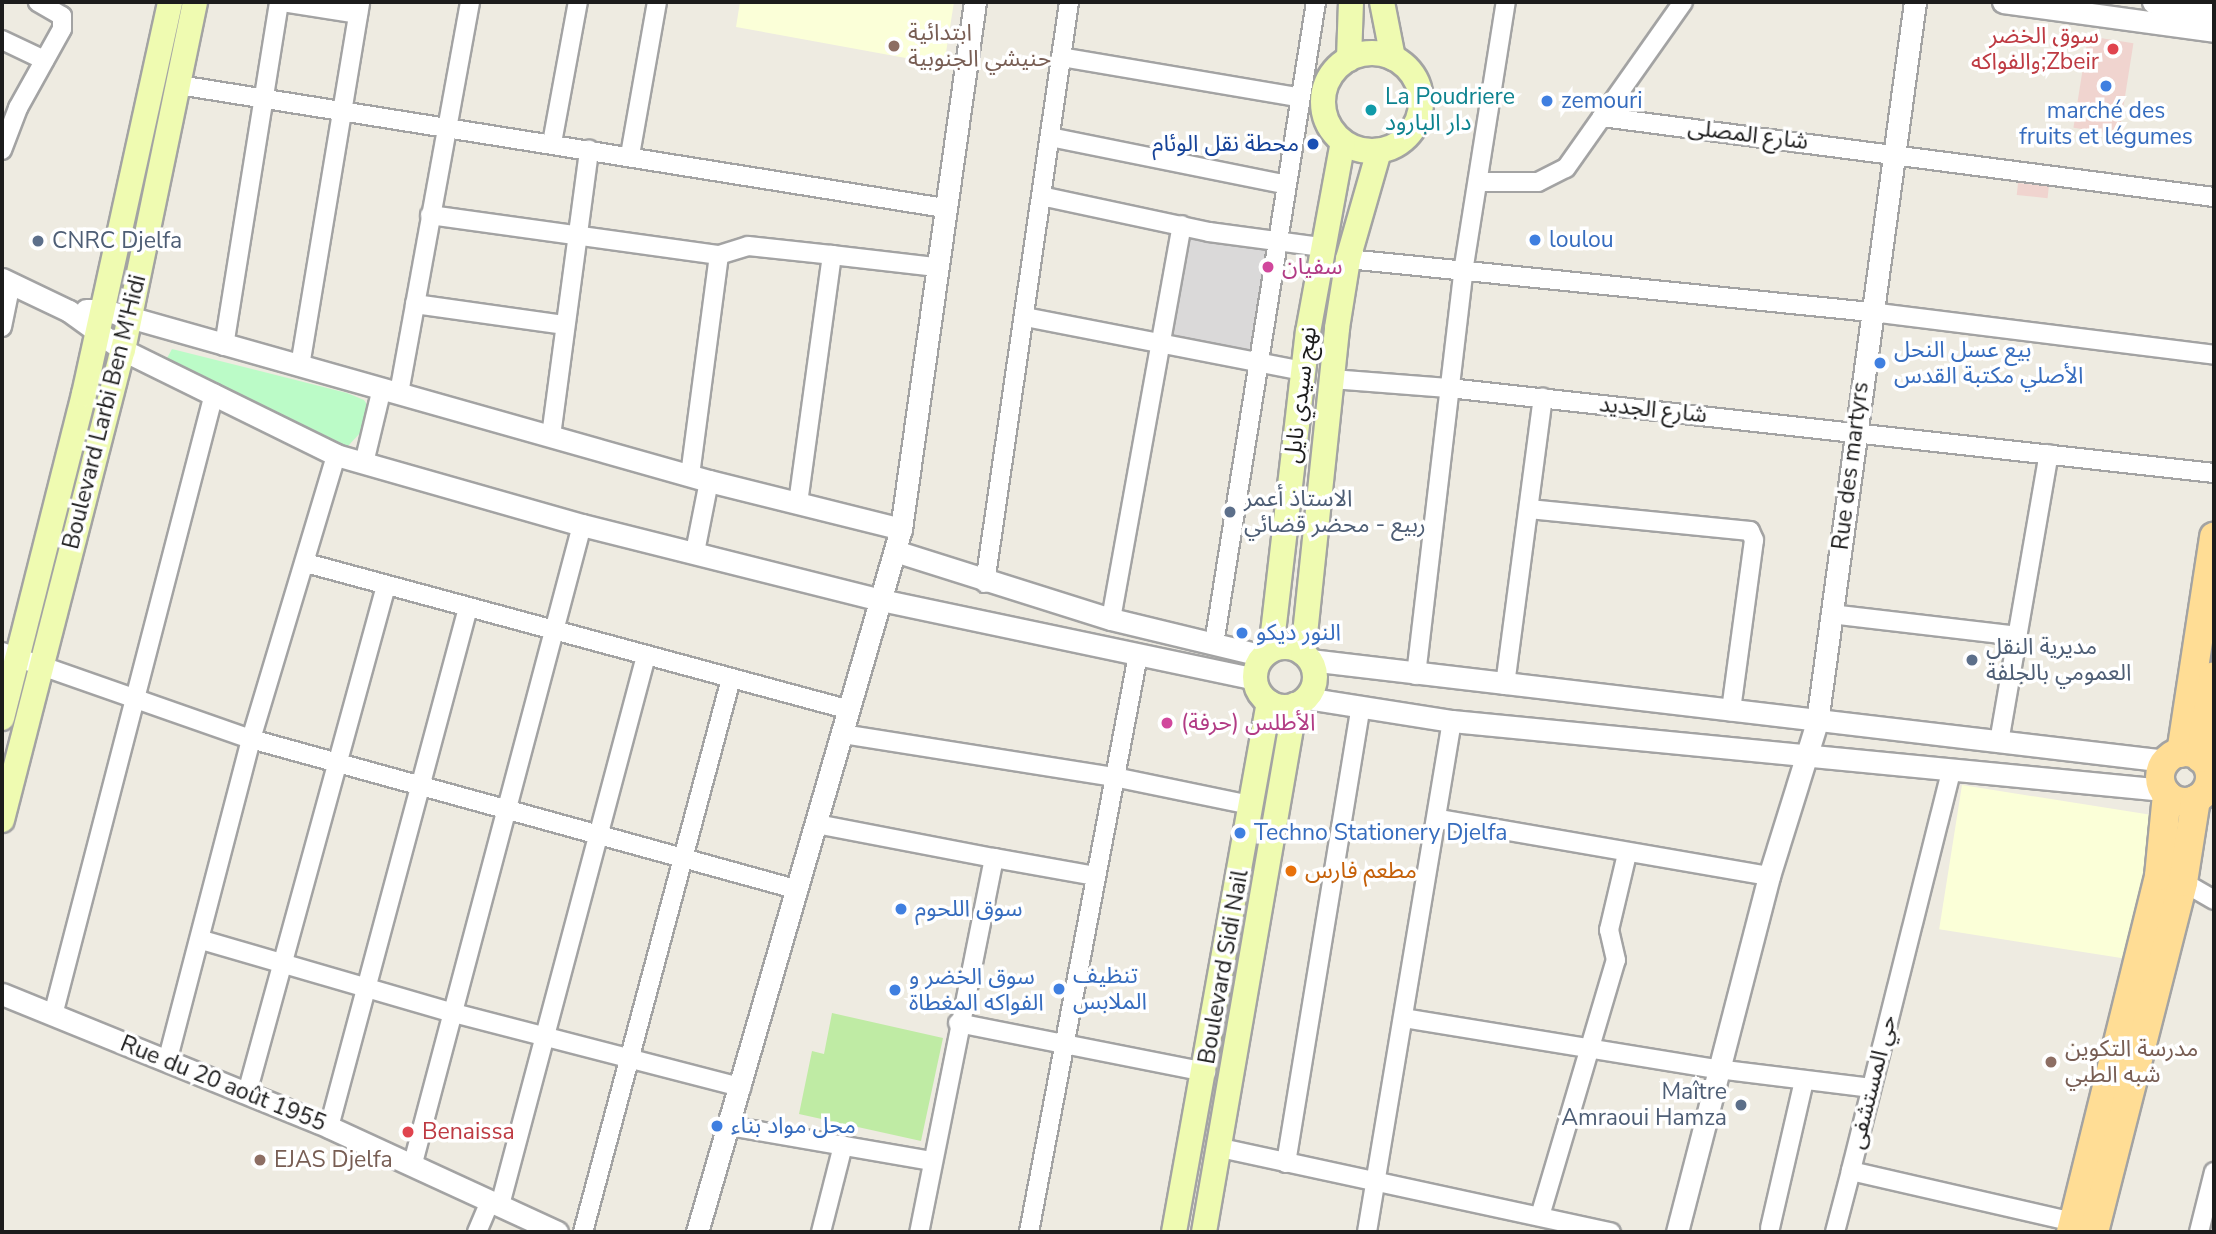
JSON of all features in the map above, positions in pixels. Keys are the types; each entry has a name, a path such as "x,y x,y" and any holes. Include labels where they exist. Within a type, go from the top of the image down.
{"main road":[{"path":"2,718 20,658 104,310 170,2"},
{"name":"Boulevard Larbi Ben M'Hidi","path":"2,820 20,658 123,350 159,159 179,85 195,2"},
{"path":"1349,59 1351,2"},
{"path":"1382,2 1393,58 1415,79 1421,109 1407,137 1379,151 1343,142 1332,130 1323,99 1336,69 1349,59 1363,54 1393,58"},
{"name":"نهج سيدي نايل","path":"1267,653 1322,247 1343,142"},
{"name":"نهج سيدي نايل","path":"1307,657 1331,379 1348,259 1379,151"},
{"path":"2079,1229 2183,882 2209,782 2194,761 2214,537"},
{"path":"1287,647 1307,657 1315,676 1301,701 1269,702 1255,679 1267,653 1287,647"},
{"path":"2194,761 2214,676"},
{"name":"Boulevard Sidi Nail","path":"1204,1232 1301,701"},
{"name":"Boulevard Sidi Nail","path":"1174,1232 1206,1072 1269,702"},
{"path":"2079,1229 2159,876 2165,792 2160,775 2194,761"},
{"path":"2165,792 2180,802 2204,797"}],"street":[{"path":"2,150 10,104 58,38 62,16 38,2"},
{"path":"224,346 280,2 359,8 339,110 300,366"},
{"path":"364,463 391,391 415,304 470,2"},
{"path":"552,143 578,2"},
{"path":"630,155 657,2"},
{"path":"697,1232 799,890 901,528 975,2"},
{"path":"985,583 1069,2"},
{"path":"1214,644 1262,362 1280,243 1284,184 1315,2"},
{"path":"1416,676 1463,272 1506,2"},
{"path":"1479,183 1538,182 1566,168 1683,2"},
{"name":"Rue des martyrs","path":"1677,1232 1769,876 1817,722 1915,2"},
{"path":"2003,2 2104,8 2214,31"},
{"path":"2152,2 2214,11"},
{"path":"2,40 44,60"},
{"path":"1061,57 1298,97"},
{"path":"179,85 264,101 630,155 944,208"},
{"name":"شارع المصلى","path":"1602,117 2214,197"},
{"path":"1050,137 1284,184"},
{"path":"551,436 575,233 589,150"},
{"path":"1041,196 1280,243 1322,247"},
{"path":"430,215 719,255 748,246 936,267"},
{"path":"1111,619 1182,225"},
{"path":"695,552 719,255"},
{"path":"797,502 832,255"},
{"path":"1348,259 1871,312 2214,355"},
{"path":"2,327 6,281 69,311 98,335 123,350 336,455 582,525 881,600 1255,679"},
{"path":"415,304 564,324"},
{"path":"69,311 104,310 130,320 700,478 901,528"},
{"path":"1025,317 1304,371"},
{"name":"شارع الجديد","path":"1331,379 1543,398 2214,473"},
{"path":"53,1015 214,394"},
{"path":"1506,685 1543,398"},
{"path":"1999,742 2049,454"},
{"path":"167,1062 202,940 251,739 336,455"},
{"path":"1529,509 1750,531 1754,540 1731,710"},
{"path":"413,1163 450,1012 582,525"},
{"path":"895,551 985,583 1111,619 1214,644 1267,653"},
{"path":"306,562 386,586 850,710"},
{"path":"247,1093 335,762 386,586"},
{"path":"330,1127 468,608"},
{"path":"1831,614 2018,636"},
{"path":"477,1232 495,1203 646,656"},
{"path":"1029,1232 1138,656"},
{"path":"1307,657 1416,676 1999,742 2194,761"},
{"path":"20,658 251,739 507,807 799,890"},
{"path":"583,1232 731,679"},
{"path":"1301,701 1452,721 2165,792"},
{"path":"1286,1163 1360,710"},
{"path":"1367,1232 1439,819 1452,721"},
{"path":"843,734 1114,776 1251,805"},
{"name":"حي المستشفى","path":"1951,772 1851,1171 2079,1229"},
{"path":"1439,819 1627,854 1769,876"},
{"path":"817,824 1095,876"},
{"path":"1540,1216 1616,960 1609,930 1627,854"},
{"path":"919,1232 958,1023 994,858"},
{"path":"2183,882 2214,900"},
{"path":"202,940 450,1012 741,1087"},
{"name":"Rue du 20 août 1955","path":"2,994 330,1127 413,1163 557,1232"},
{"path":"1404,1018 1717,1069 1871,1088"},
{"path":"958,1023 1206,1072"},
{"path":"1770,1228 1804,1081"},
{"path":"729,1126 932,1161"},
{"path":"821,1232 843,1146"},
{"path":"1221,1148 1611,1232"},
{"path":"1835,1232 1851,1171"},
{"path":"2199,1232 2214,1172"}],"shaded area":[{"name":"ابتدائية حنيشي الجنوبية","path":"740,2 954,2 944,65 736,27"},
{"name":"marché des fruits et légumes","path":"2088,36 2133,43 2119,135 2073,128"},
{"path":"2018,183 2049,186 2048,198 2017,195"},
{"path":"1189,226 1278,240 1260,352 1171,338"},
{"path":"1962,785 2162,817 2139,961 1939,929"}],"green space":[{"path":"172,349 347,393 364,400 370,409 361,432 348,446 337,445 166,360"},
{"path":"832,1013 943,1038 921,1141 799,1114 812,1051 824,1054"}],"place":[{"name":"ابتدائية حنيشي الجنوبية","path":"894,46"},
{"name":"سوق الخضر والفواكه;Zbeir","path":"2113,49"},
{"name":"marché des fruits et légumes","path":"2106,86"},
{"name":"zemouri","path":"1547,101"},
{"name":"La Poudriere دار البارود","path":"1371,110"},
{"name":"محطة نقل الوئام","path":"1313,144"},
{"name":"loulou","path":"1535,240"},
{"name":"CNRC Djelfa","path":"38,241"},
{"name":"سفيان","path":"1268,267"},
{"name":"بيع عسل النحل الأصلي مكتبة القدس","path":"1880,363"},
{"name":"الاستاذ أعمر ربيع - محضر قضائي","path":"1230,512"},
{"name":"النور ديكو","path":"1242,633"},
{"name":"مديرية النقل العمومي بالجلفة","path":"1972,660"},
{"name":"الأطلس (حرفة)","path":"1167,723"},
{"name":"Techno Stationery Djelfa","path":"1240,833"},
{"name":"مطعم فارس","path":"1291,871"},
{"name":"سوق اللحوم","path":"901,909"},
{"name":"تنظيف الملابس","path":"1059,989"},
{"name":"سوق الخضر و الفواكه المغطاة","path":"895,990"},
{"name":"مدرسة التكوين شبه الطبي","path":"2051,1062"},
{"name":"Maître Amraoui Hamza","path":"1741,1105"},
{"name":"محل مواد بناء","path":"717,1126"},
{"name":"Benaissa","path":"408,1132"},
{"name":"EJAS Djelfa","path":"260,1160"}]}
